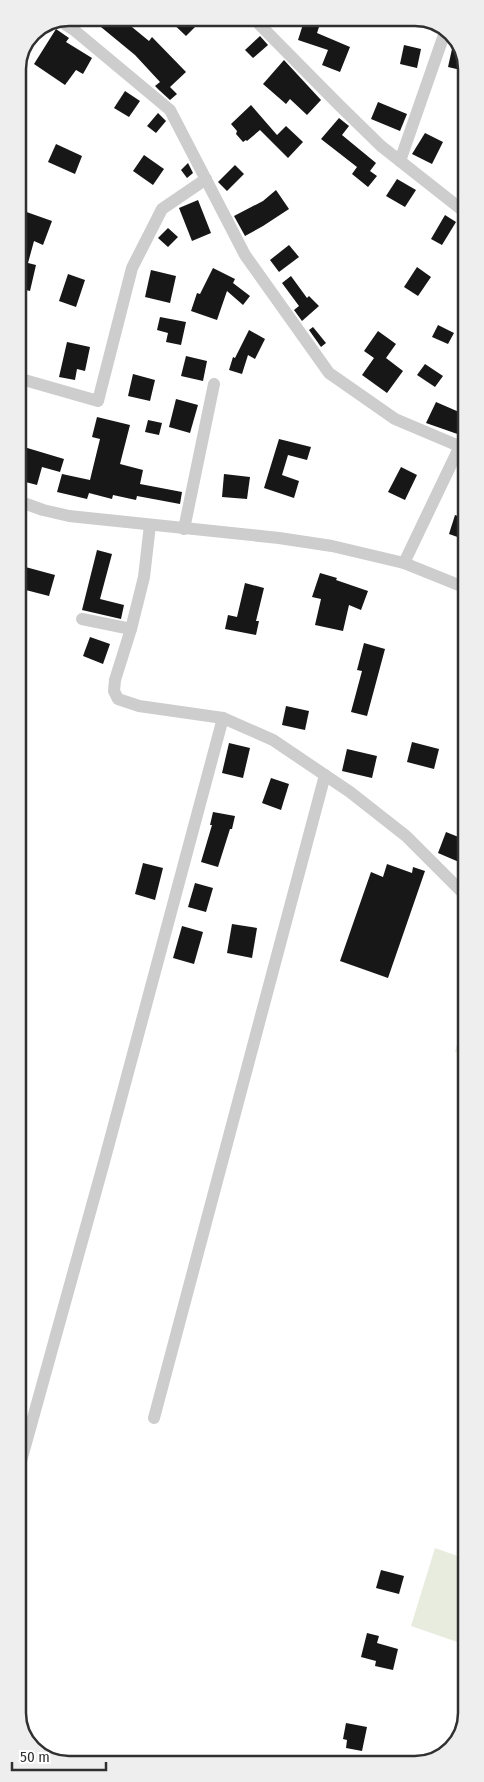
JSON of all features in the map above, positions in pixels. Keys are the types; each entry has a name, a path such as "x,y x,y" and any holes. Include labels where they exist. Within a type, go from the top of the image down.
{"street":[{"path":"68,26 170,110 245,255 329,373 395,419 458,447"},
{"path":"261,26 381,146 458,207"},
{"path":"400,161 443,37"},
{"path":"26,380 98,401 132,268 162,210 206,180"},
{"path":"184,528 214,384"},
{"path":"404,563 458,457"},
{"path":"26,504 70,516 279,538 332,546 404,563 458,585"},
{"path":"150,525 144,577 131,629 115,680 114,691 118,699 140,706 224,718 273,740 350,792 406,836 458,888"},
{"path":"82,619 131,629"},
{"path":"26,1443 224,718"},
{"path":"154,1418 325,775"}],"shaded area":[{"path":"458,1041 458,1053 455,1052"},
{"path":"435,1548 458,1556 458,1642 411,1626"}],"building":[{"path":"100,26 131,26 149,41 152,37 186,72 170,87 177,94 170,100 155,86 160,82 135,55"},
{"path":"175,26 196,26 186,36"},
{"path":"302,26 319,26 317,33 350,47 340,72 322,65 328,50 298,40"},
{"path":"56,29 69,38 66,42 92,58 83,74 76,70 65,85 34,64"},
{"path":"260,36 268,45 253,58 245,50"},
{"path":"404,45 421,49 417,68 400,64"},
{"path":"452,48 458,69 448,67"},
{"path":"284,60 321,100 307,115 290,99 286,104 263,84"},
{"path":"125,91 140,101 129,117 114,108"},
{"path":"378,102 407,114 400,131 371,119"},
{"path":"251,105 277,135 286,126 303,142 288,158 260,130 243,142 236,134 237,131 231,124"},
{"path":"158,113 166,121 156,133 147,126"},
{"path":"339,118 349,126 342,135 376,163 370,171 377,176 368,187 352,174 357,167 321,139"},
{"path":"425,133 443,142 432,164 412,154"},
{"path":"56,144 82,156 75,174 48,162"},
{"path":"144,155 164,169 153,185 133,171"},
{"path":"188,163 193,173 187,178 181,170"},
{"path":"235,165 244,174 227,191 218,182"},
{"path":"397,179 416,190 405,207 386,196"},
{"path":"276,190 289,209 245,236 234,216 263,201"},
{"path":"198,200 211,233 192,241 179,208"},
{"path":"26,212 52,221 43,245 34,241 28,263 36,265 30,291 26,290"},
{"path":"445,215 456,222 442,245 431,239"},
{"path":"168,228 178,237 168,247 158,238"},
{"path":"289,245 299,257 279,272 270,260"},
{"path":"417,267 431,277 418,296 404,287"},
{"path":"213,268 235,279 233,283 250,296 243,305 227,291 217,320 191,311 197,293 200,294"},
{"path":"151,270 176,276 170,303 145,297"},
{"path":"68,274 85,280 76,307 59,301"},
{"path":"291,276 307,298 309,296 319,306 302,321 294,310 299,306 282,283"},
{"path":"160,317 186,322 181,345 166,342 168,333 157,330"},
{"path":"438,325 454,333 448,344 432,337"},
{"path":"313,327 326,343 321,347 309,330"},
{"path":"249,330 265,339 255,359 248,355 242,374 229,370 233,357 235,358"},
{"path":"378,331 396,344 386,358 403,371 387,393 362,375 374,358 364,351"},
{"path":"67,342 90,347 85,371 77,369 75,380 59,377"},
{"path":"186,356 207,361 203,381 181,376"},
{"path":"425,364 443,376 435,387 417,375"},
{"path":"133,374 155,380 150,401 128,396"},
{"path":"176,399 198,405 190,433 169,427"},
{"path":"436,402 458,412 458,434 426,423"},
{"path":"97,417 130,425 120,464 143,470 140,484 182,492 180,504 137,496 136,500 113,495 112,499 89,493 87,499 57,492 62,474 90,480 100,439 92,437"},
{"path":"148,420 162,423 159,435 145,432"},
{"path":"279,439 311,447 307,460 288,455 282,475 299,481 294,498 264,488"},
{"path":"26,448 64,459 60,472 42,467 37,485 26,482"},
{"path":"401,467 417,475 405,500 388,492"},
{"path":"224,474 250,477 247,499 222,497"},
{"path":"455,515 458,516 458,537 449,534"},
{"path":"97,550 112,554 100,599 124,605 121,619 82,610"},
{"path":"26,567 55,575 49,596 26,590"},
{"path":"320,573 368,591 361,610 349,605 343,631 315,625 321,599 312,597"},
{"path":"245,583 264,588 256,621 259,621 256,635 225,629 228,615 237,617"},
{"path":"90,637 110,644 103,664 83,656"},
{"path":"364,643 385,649 367,716 351,712 362,671 357,670"},
{"path":"286,706 309,711 305,730 282,725"},
{"path":"412,742 439,749 434,769 407,762"},
{"path":"229,743 250,748 243,778 222,773"},
{"path":"347,749 377,756 372,778 342,771"},
{"path":"271,778 289,784 281,810 262,803"},
{"path":"213,812 235,816 218,867 201,862 212,825 210,825"},
{"path":"446,832 458,837 458,862 438,853"},
{"path":"143,863 163,868 155,900 135,894"},
{"path":"387,864 412,873 413,867 425,871 388,978 340,961 371,872 383,877"},
{"path":"195,883 213,888 206,912 188,907"},
{"path":"232,924 257,928 252,958 227,953"},
{"path":"182,926 203,932 194,964 173,958"},
{"path":"381,1570 404,1576 399,1594 376,1588"},
{"path":"367,1633 379,1636 377,1643 398,1649 393,1670 375,1666 376,1661 361,1657"},
{"path":"346,1723 367,1727 362,1751 346,1748 347,1740 343,1739"}]}
